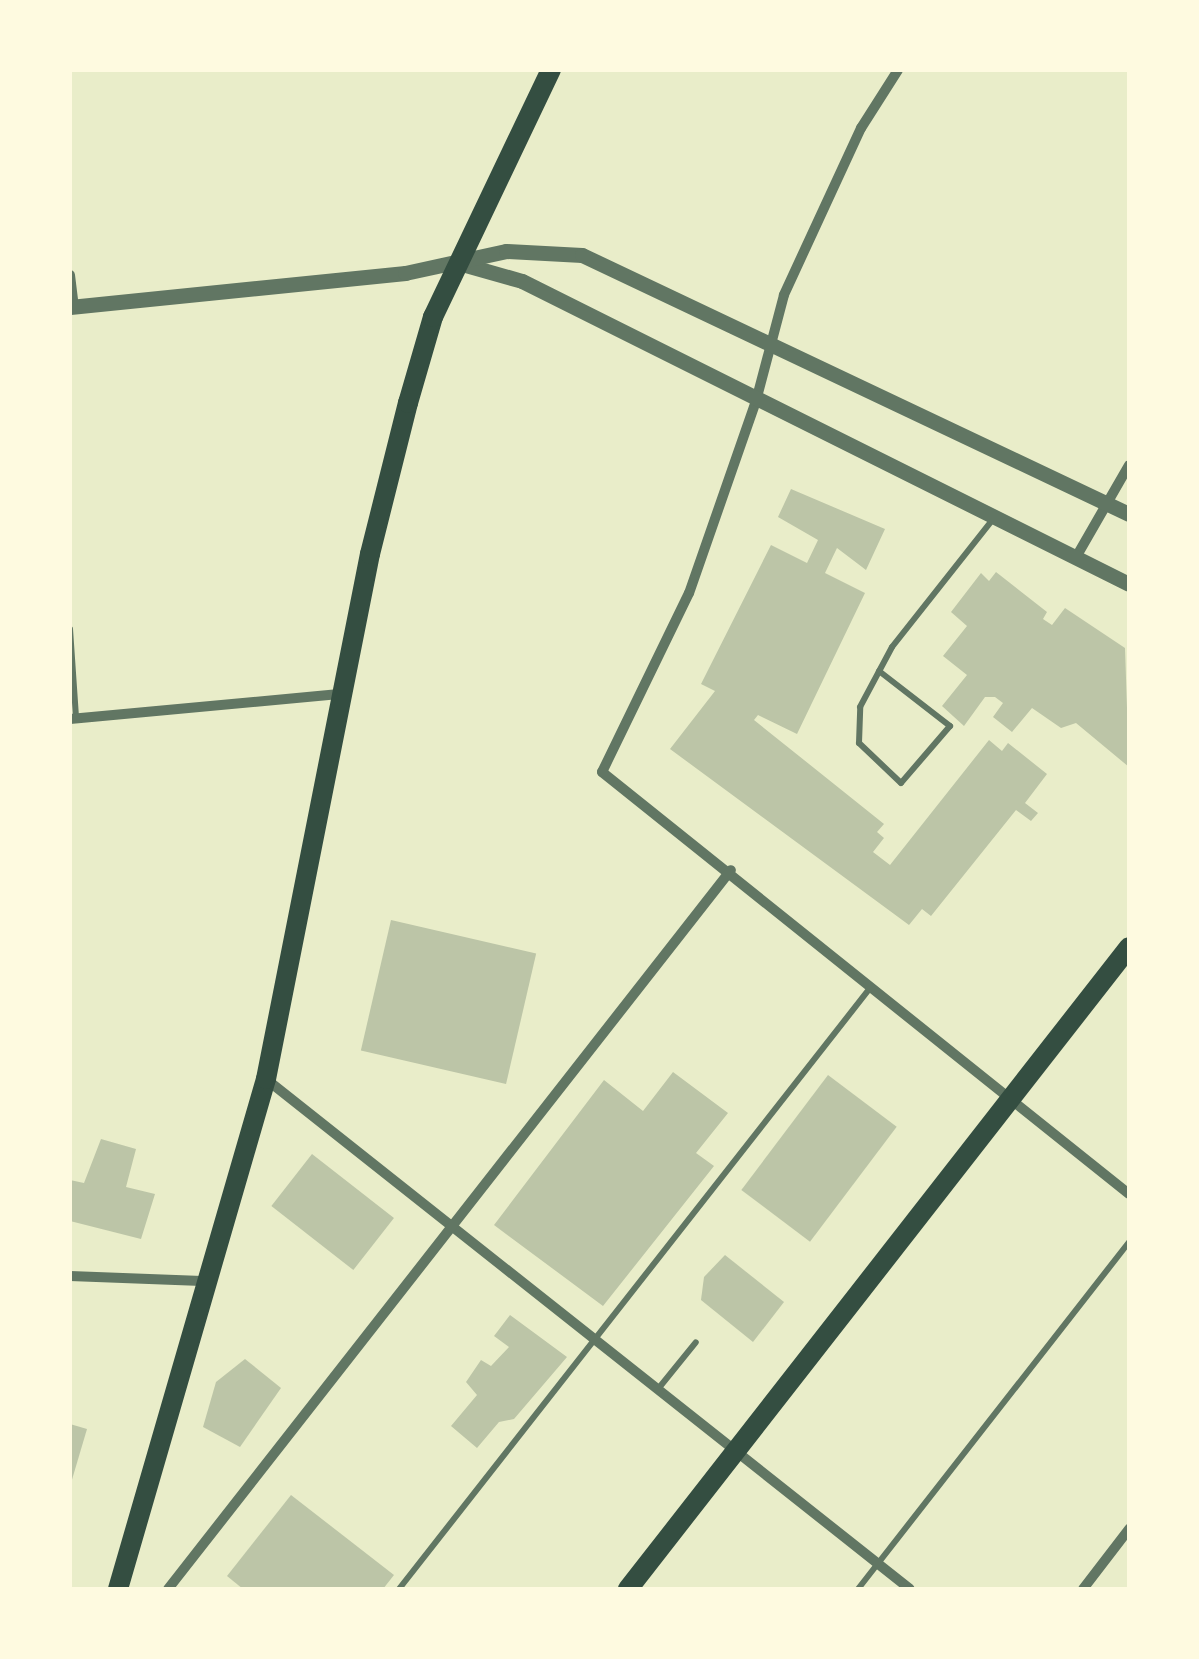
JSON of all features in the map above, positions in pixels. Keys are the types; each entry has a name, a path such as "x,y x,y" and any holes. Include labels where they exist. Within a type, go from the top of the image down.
{"main road":[{"path":"118,1589 202,1281 266,1079 342,694 408,403 433,316 462,264 551,70"},
{"path":"628,1589 1129,947"}],"street":[{"path":"898,70 825,204 784,295 756,401 689,594 602,772 874,983 1014,1096 1034,1122 1129,1194"},
{"path":"70,275 72,307 462,264 519,250 582,255 1129,514"},
{"path":"462,264 522,281 1129,584"},
{"path":"1075,559 1129,466"},
{"path":"73,719 342,694"},
{"path":"168,1589 731,870"},
{"path":"266,1079 454,1224 910,1589"},
{"path":"70,1276 202,1281"},
{"path":"1083,1589 1129,1530"}],"lane":[{"path":"879,672 950,726 901,783 859,744 860,707 879,672 994,518"},
{"path":"70,629 73,719"},
{"path":"398,1589 874,983"},
{"path":"858,1589 1129,1242"},
{"path":"658,1389 696,1342"},
{"path":"176,1579 186,1589"}],"building":[{"path":"791,489 885,529 866,570 837,548 825,573 865,593 797,734 758,715 754,720 884,824 877,832 884,838 873,852 890,865 989,740 1002,751 1008,743 1047,774 1025,803 1038,813 1031,821 1016,810 931,916 922,909 909,925 670,749 715,691 701,684 771,545 807,563 818,540 778,517"},
{"path":"996,572 1047,612 1043,619 1052,625 1065,608 1125,648 1129,767 1076,723 1061,728 1032,708 1012,732 993,717 1003,703 995,697 985,697 964,726 942,706 967,675 943,656 967,626 951,612 981,573 989,581"},
{"path":"391,920 536,954 506,1084 361,1051"},
{"path":"673,1072 728,1113 696,1153 714,1166 603,1306 494,1225 604,1080 643,1111"},
{"path":"828,1075 897,1127 810,1242 741,1190"},
{"path":"101,1139 136,1149 126,1187 155,1194 141,1239 70,1221 70,1180 84,1183"},
{"path":"312,1154 394,1218 353,1270 271,1206"},
{"path":"725,1255 784,1302 753,1342 701,1300 704,1277"},
{"path":"510,1315 567,1357 514,1419 499,1422 477,1448 451,1426 477,1395 466,1382 481,1360 491,1366 509,1347 494,1336"},
{"path":"245,1359 281,1388 240,1447 203,1427 216,1382"},
{"path":"70,1424 87,1429 71,1483 70,1483"},
{"path":"291,1495 394,1575 383,1589 243,1589 227,1576"}]}
